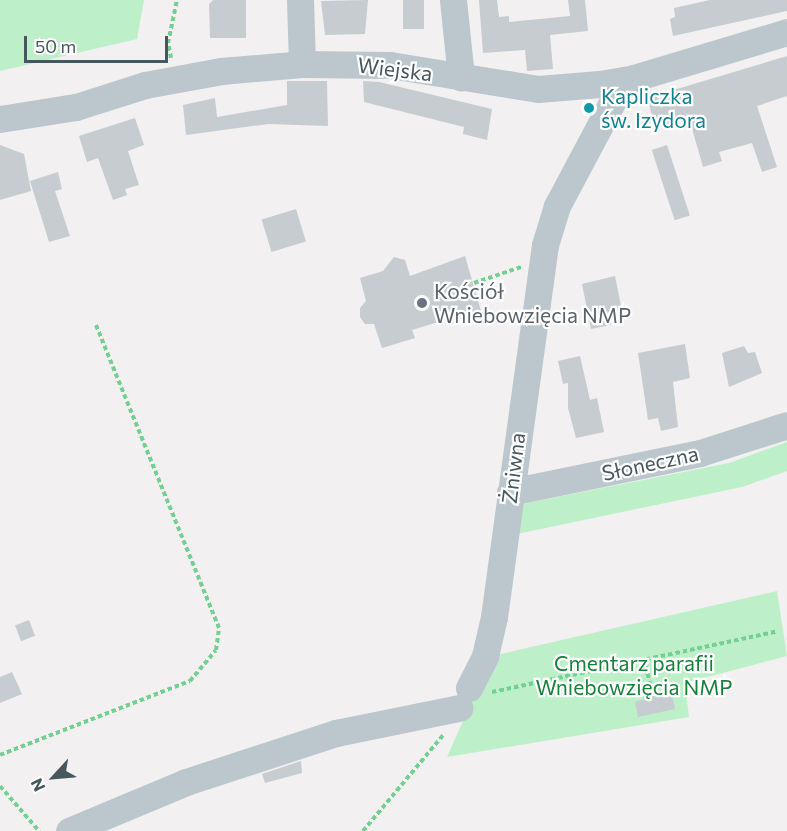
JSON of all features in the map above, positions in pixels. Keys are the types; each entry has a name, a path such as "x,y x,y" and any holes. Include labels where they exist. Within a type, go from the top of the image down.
{"street":[{"path":"300,0 302,64"},
{"path":"453,0 461,78"},
{"name":"Wiejska","path":"0,119 76,106 122,90 174,80 302,64 390,65 538,89 616,82 787,32"},
{"name":"Żniwna","path":"464,698 485,656 494,617 545,244 557,206 616,95 616,82"},
{"name":"Słoneczna","path":"510,492 700,453 787,425"},
{"path":"69,831 186,782 336,734 464,698"}],"path":[{"path":"174,80 168,43 177,0"},
{"path":"474,283 525,266"},
{"path":"0,755 190,681 216,650 219,628 96,325"},
{"path":"363,831 433,750 464,698 778,631"},
{"path":"644,659 652,695"},
{"path":"0,786 39,831"}],"green space":[{"path":"0,0 144,0 137,39 0,71"},
{"path":"787,442 787,471 742,487 512,535 522,504 729,463"},
{"name":"Cmentarz parafii Wniebowzięcia NMP","path":"777,591 787,656 685,683 689,717 447,757 492,656"}],"building":[{"path":"213,0 246,0 246,38 210,38 209,4"},
{"path":"368,0 365,34 325,35 321,1"},
{"path":"403,0 424,0 424,29 403,29"},
{"path":"479,0 497,0 499,17 509,16 509,22 570,16 568,0 585,0 588,31 550,35 553,69 527,71 525,50 483,53"},
{"path":"710,0 787,0 787,11 673,36 670,19 675,17 674,8"},
{"path":"787,56 787,96 757,106 777,167 762,172 752,143 719,152 722,161 703,167 689,118 656,128 647,98"},
{"path":"287,81 327,81 328,126 268,124 186,135 183,105 215,98 217,117 287,105"},
{"path":"363,81 379,82 492,109 487,140 463,134 464,127 364,102"},
{"path":"135,118 144,145 128,151 139,185 125,189 127,195 113,200 98,158 87,162 79,136"},
{"path":"0,145 24,154 31,191 0,200"},
{"path":"667,145 690,215 675,220 652,150"},
{"path":"58,172 62,189 55,191 70,236 49,242 30,181"},
{"path":"296,209 306,242 272,252 262,220"},
{"name":"Kościół Wniebowzięcia NMP","path":"465,256 483,318 463,324 461,315 412,330 415,338 382,348 374,324 365,324 360,317 360,308 366,301 360,278 383,271 394,257 405,260 410,276"},
{"path":"615,276 622,311 609,315 611,325 591,329 582,284"},
{"path":"685,344 690,378 673,382 678,427 661,431 658,418 648,420 638,353"},
{"path":"744,346 748,353 755,352 762,373 729,387 722,353"},
{"path":"580,356 590,400 597,398 604,432 576,438 568,408 568,383 563,384 558,361"},
{"path":"29,620 35,636 21,641 15,625"},
{"path":"12,672 22,694 0,703 0,677"},
{"path":"660,694 662,697 672,694 675,709 638,717 635,702"},
{"path":"301,761 302,773 265,783 262,774"}],"place":[{"name":"Kapliczka św. Izydora","path":"589,108"},
{"name":"Kościół Wniebowzięcia NMP","path":"422,303"}]}
